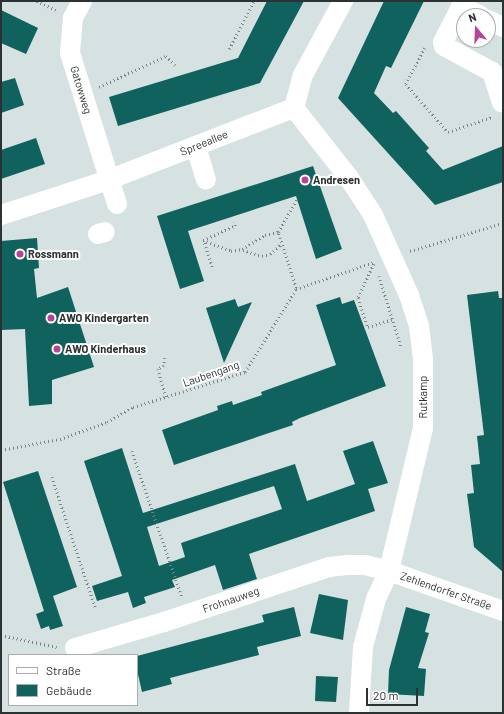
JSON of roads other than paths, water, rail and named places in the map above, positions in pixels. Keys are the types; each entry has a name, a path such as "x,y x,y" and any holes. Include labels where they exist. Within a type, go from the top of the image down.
{"street":[{"name":"Gatowweg","path":"82,1 73,18 70,53 108,180 117,204"},
{"path":"294,108 303,75 343,1"},
{"path":"462,3 443,42 444,46 490,70 499,109"},
{"name":"Spreeallee","path":"1,216 108,180 294,108"},
{"name":"Rutkamp","path":"294,108 349,178 373,215 403,282 419,326 424,393 423,428 388,571 376,599 362,647 359,713"},
{"path":"196,147 206,179"},
{"name":"Frohnauweg","path":"75,648 188,614 329,567 365,565 388,571"},
{"name":"Zehlendorfer Straße","path":"388,571 503,611"}],"place":[{"name":"Andresen","path":"305,180"},
{"name":"Rossmann","path":"20,254"},
{"name":"AWO Kindergarten","path":"51,318"},
{"name":"AWO Kinderhaus","path":"57,349"}]}
